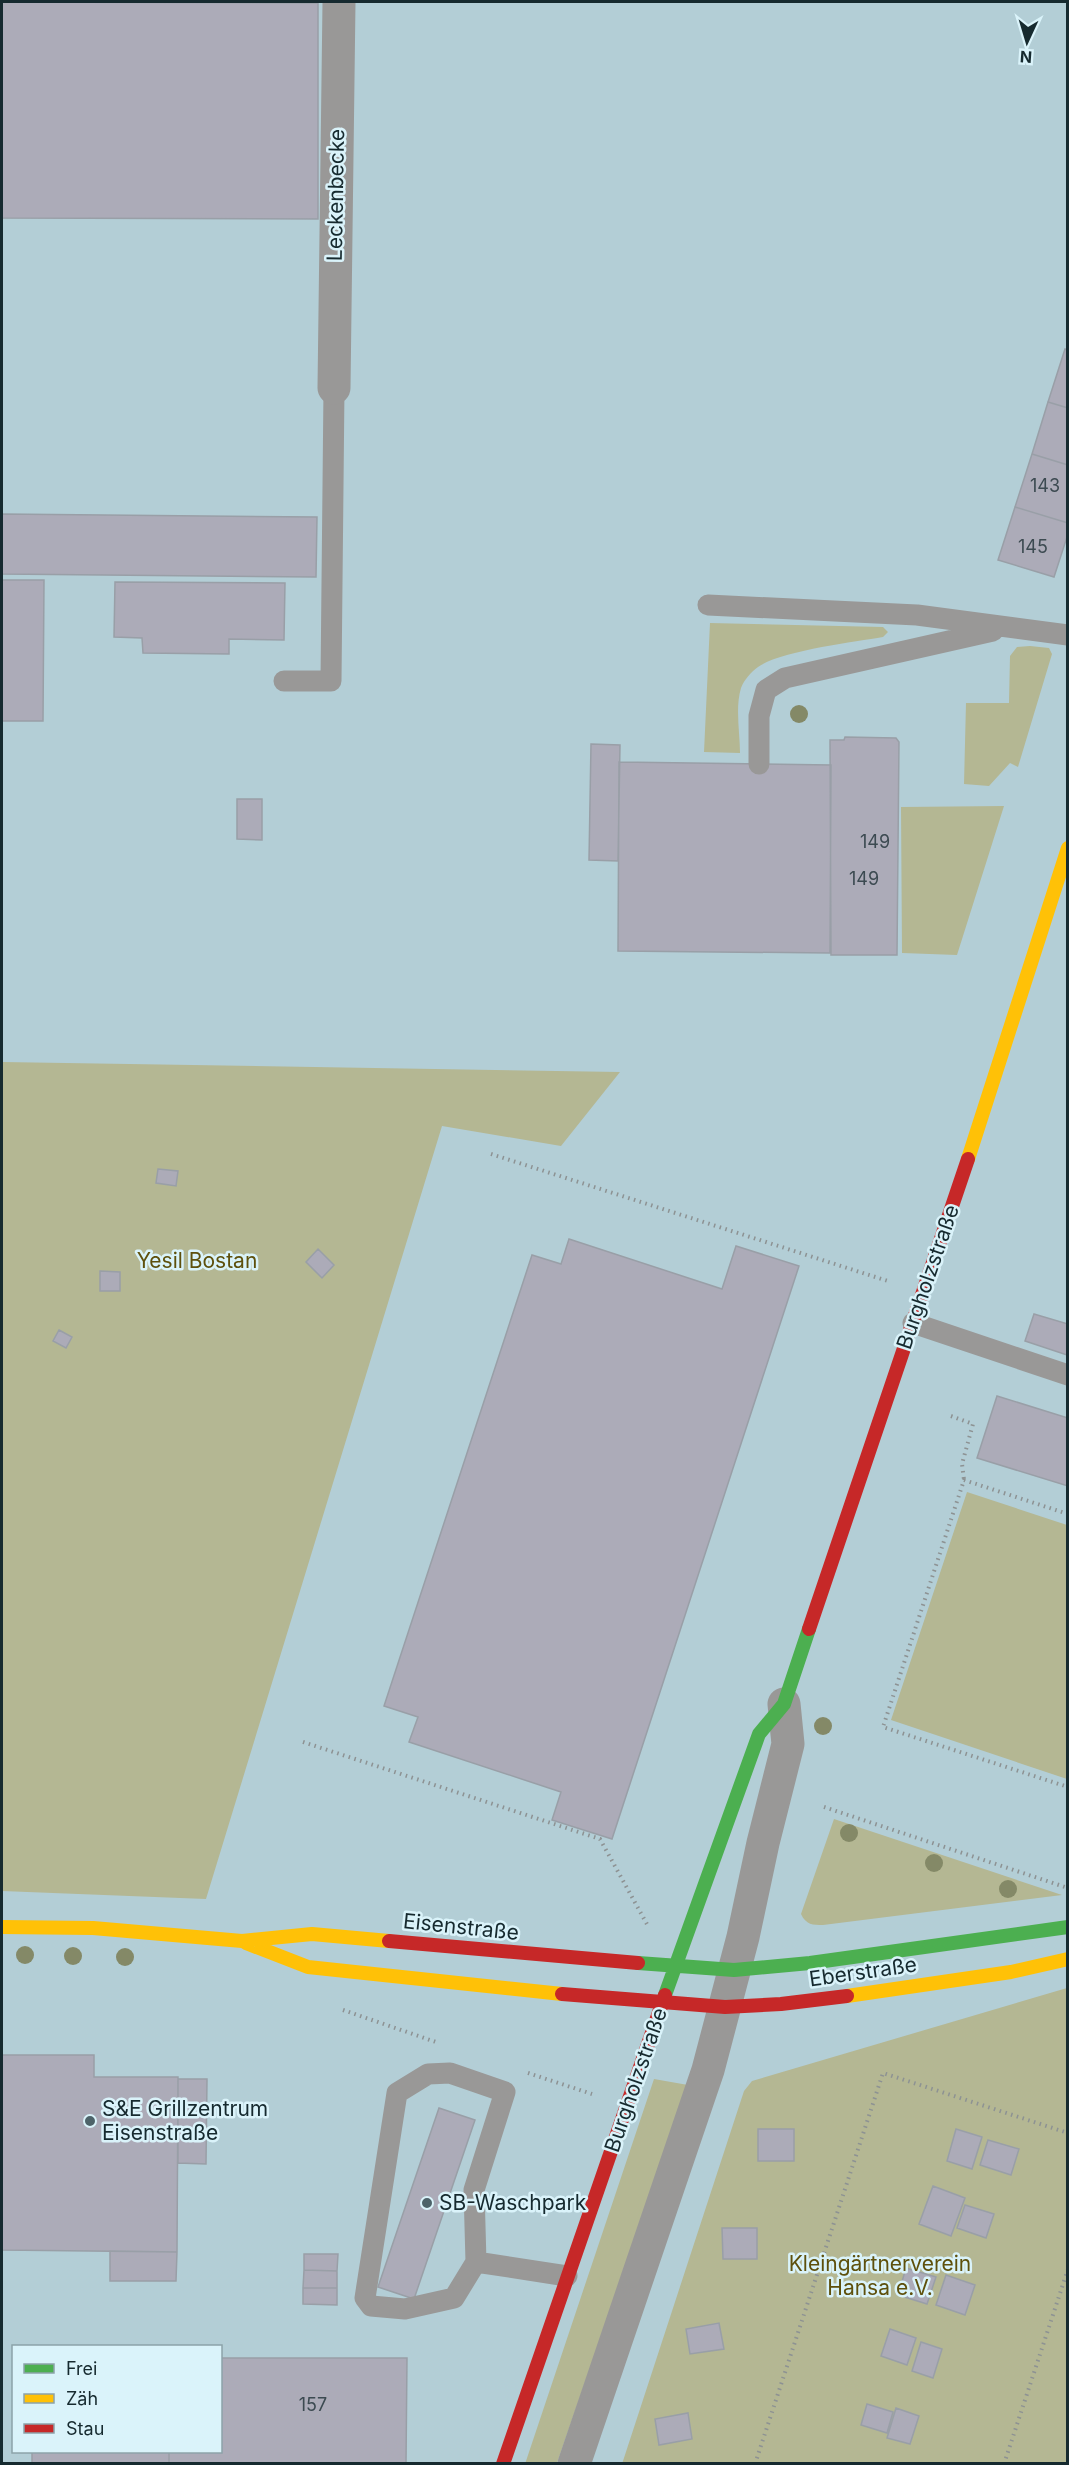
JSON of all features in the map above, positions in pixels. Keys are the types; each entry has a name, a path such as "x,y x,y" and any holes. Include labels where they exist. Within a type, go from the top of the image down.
{"street":[{"name":"Leckenbecke","path":"334,388 339,2"},
{"name":"Burgholzstraße","path":"503,2463 759,1734 784,1704 913,1323 1068,848"},
{"name":"Burgholzstraße","path":"574,2463 702,2089 734,1970 788,1744 784,1704"},
{"name":"Eisenstraße","path":"2,1927 93,1928 242,1941 312,1934 548,1956 676,1965"},
{"name":"Eberstraße","path":"676,1965 734,1970 810,1963 1068,1927"},
{"name":"Eisenstraße","path":"242,1941 308,1967 388,1978 663,2003"},
{"name":"Eberstraße","path":"663,2003 724,2007 781,2004 889,1991 1011,1972 1068,1959"}],"lane":[{"path":"284,681 331,681 334,388"},
{"path":"708,604 917,615 1068,635"},
{"path":"759,764 759,716 766,690 784,678 1009,627"},
{"path":"913,1323 1068,1375"},
{"path":"450,2073 505,2092 474,2190 476,2262 454,2298 405,2309 371,2306 365,2298 397,2093 428,2074 450,2073"},
{"path":"476,2262 567,2276"}],"path":[{"path":"491,1154 923,1292"},
{"path":"951,1416 973,1424 962,1464 964,1480 883,1727 1068,1787"},
{"path":"964,1480 1068,1514"},
{"path":"303,1742 600,1839 649,1927"},
{"path":"824,1807 1068,1888"},
{"path":"755,2463 883,2073 1068,2133"},
{"path":"1004,2463 1068,2269"}],"green space":[{"path":"710,623 883,627 888,632 883,637 783,656 758,667 744,682 739,696 740,753 704,752"},
{"path":"1017,647 1049,648 1052,654 1018,767 1010,763 989,786 964,784 966,703 1009,703 1010,656"},
{"path":"1004,806 957,955 902,953 901,807"},
{"name":"Yesil Bostan","path":"2,1062 620,1072 561,1146 442,1126 206,1899 2,1891"},
{"path":"967,1492 1067,1525 1067,1779 891,1720"},
{"path":"834,1819 1062,1895 823,1925 810,1924 801,1914"},
{"name":"Kleingärtnerverein Hansa e.V.","path":"1067,1988 1067,2463 622,2464 744,2091 752,2081"},
{"path":"654,2079 688,2085 557,2463 525,2464"}],"building":[{"path":"2,2 318,3 318,219 2,218"},
{"path":"1065,349 1068,350 1068,408 1048,402"},
{"path":"1048,402 1068,408 1068,465 1032,454"},
{"path":"1032,454 1068,465 1068,523 1015,507"},
{"path":"1015,507 1068,523 1068,534 1054,577 998,560"},
{"path":"2,514 317,517 316,577 2,574"},
{"path":"2,580 44,580 43,721 2,721"},
{"path":"115,582 285,583 284,640 229,639 229,654 143,653 142,638 114,637"},
{"path":"845,737 896,738 899,742 897,955 831,955 830,740 844,740"},
{"path":"591,744 620,745 618,861 589,860"},
{"path":"619,762 831,765 830,953 618,951"},
{"path":"237,799 262,799 262,840 237,839"},
{"path":"158,1169 178,1171 176,1186 156,1183"},
{"path":"569,1239 722,1289 736,1246 799,1266 612,1839 552,1820 561,1792 409,1742 418,1717 384,1706 532,1255 561,1264"},
{"path":"318,1249 334,1265 322,1278 306,1262"},
{"path":"100,1271 120,1272 120,1291 100,1291"},
{"path":"1034,1314 1068,1324 1067,1355 1025,1341"},
{"path":"59,1330 72,1337 66,1348 53,1341"},
{"path":"997,1396 1068,1418 1068,1486 977,1458"},
{"name":"S&E Grillzentrum Eisenstraße","path":"2,2055 94,2055 94,2077 178,2077 177,2252 2,2250"},
{"path":"178,2079 207,2079 206,2164 178,2163"},
{"name":"SB-Waschpark","path":"439,2108 475,2120 414,2299 378,2287"},
{"path":"758,2129 794,2129 794,2161 758,2161"},
{"path":"956,2129 982,2137 972,2169 947,2161"},
{"path":"988,2140 1019,2149 1011,2175 980,2165"},
{"path":"933,2186 965,2198 951,2236 919,2224"},
{"path":"965,2205 994,2214 986,2238 957,2228"},
{"path":"722,2228 757,2228 757,2259 723,2259"},
{"path":"110,2251 177,2252 176,2281 110,2281"},
{"path":"304,2254 338,2254 337,2271 304,2270"},
{"path":"906,2268 936,2277 927,2304 898,2295"},
{"path":"304,2270 337,2271 337,2288 303,2288"},
{"path":"946,2275 975,2285 965,2315 936,2305"},
{"path":"303,2288 337,2288 337,2305 303,2304"},
{"path":"719,2323 724,2349 690,2354 686,2329"},
{"path":"890,2329 916,2338 907,2365 881,2356"},
{"path":"921,2342 942,2349 933,2378 912,2371"},
{"path":"222,2358 407,2358 406,2464 169,2464 169,2453 222,2453"},
{"path":"867,2404 893,2412 887,2433 861,2425"},
{"path":"896,2408 919,2416 910,2444 887,2438"},
{"path":"688,2413 692,2439 659,2445 655,2419"},
{"path":"32,2453 169,2453 169,2464 32,2464"}],"traffic: fast":[{"path":"665,1995 759,1734 784,1704 809,1629"},
{"path":"638,1963 734,1970 810,1963 1068,1927"}],"traffic: slow":[{"path":"968,1159 1068,848"},
{"path":"2,1927 93,1928 242,1941 312,1934 389,1941"},
{"path":"246,1943 308,1967 562,1994"},
{"path":"847,1996 1011,1972 1068,1959"}],"traffic: jam":[{"path":"809,1629 968,1159"},
{"path":"389,1941 638,1963"},
{"path":"562,1994 725,2007 781,2004 847,1996"},
{"path":"503,2464 665,1995"}],"place":[{"name":"S&E Grillzentrum Eisenstraße","path":"90,2121"},
{"name":"SB-Waschpark","path":"427,2203"}]}
